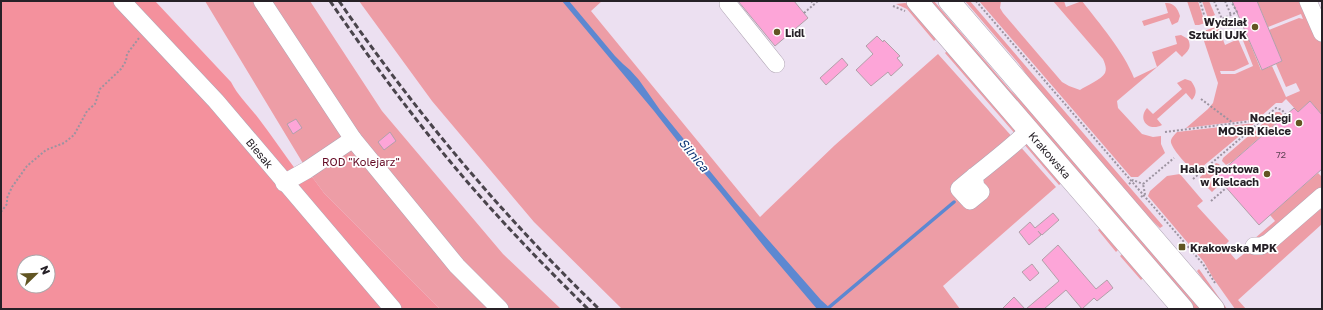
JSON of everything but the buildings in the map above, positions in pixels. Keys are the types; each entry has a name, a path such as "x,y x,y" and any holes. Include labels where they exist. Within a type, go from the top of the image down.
{"main road":[{"name":"Krakowska","path":"917,1 1183,309"},
{"path":"949,1 1214,309"}],"street":[{"name":"Biesak","path":"122,1 216,101 284,183 393,309"},
{"path":"262,1 353,140 457,266 500,309"},
{"path":"1308,1 1322,33"},
{"path":"728,4 776,64"},
{"path":"974,176 1018,141 1029,130"},
{"path":"284,183 353,140"},
{"path":"1254,246 1261,246 1269,242 1322,196"}],"path":[{"path":"811,1 814,5"},
{"path":"804,13 818,1"},
{"path":"976,1 1203,264 1216,284"},
{"path":"1200,1 1207,25"},
{"path":"1214,1 1222,19 1237,12 1231,1"},
{"path":"1225,1 1231,15"},
{"path":"1,212 7,204 7,198 12,187 27,166 46,150 64,143 74,135 87,111 95,104 100,89 122,69 128,54 140,36 138,33 138,28 142,22"},
{"path":"1201,99 1234,124"},
{"path":"1192,179 1276,108 1282,110 1286,115"},
{"path":"1165,132 1262,120"},
{"path":"1143,184 1174,158"},
{"path":"1132,181 1133,180 1143,184"},
{"path":"1129,184 1132,181"},
{"path":"1143,184 1144,195"},
{"path":"1212,201 1226,188"}],"green space":[{"name":"ROD \"Kolejarz\"","path":"205,1 310,1 382,111 503,254 561,309 440,309 324,193 307,170"},
{"path":"359,1 602,1 591,11 760,217 835,145 938,54 1015,140 978,179 1018,144 1056,187 943,286 960,309 622,309 534,222 432,101"},
{"path":"930,1 934,1 1011,91 1039,118 1204,309 1193,309"},
{"path":"965,1 970,1 1163,226 1160,228 1131,201 1046,102 1019,64"},
{"path":"979,1 1001,1 1000,8 1003,13 1062,82 1080,90 1097,80 1105,73 1105,64 1103,59 1053,1 1064,1 1066,7 1082,1 1118,48 1134,78 1157,67 1152,52 1177,44 1175,36 1181,35 1188,39 1188,51 1182,57 1176,51 1117,101 1118,108 1142,134 1153,137 1161,136 1161,144 1165,153 1138,177 1131,177"},
{"path":"1187,1 1198,1 1205,23 1195,25"},
{"path":"1202,1 1209,1 1215,15 1208,18"},
{"name":"Wydział Sztuki UJK","path":"1257,1 1306,1 1322,37 1322,115 1310,101 1298,112 1286,99 1282,103 1276,103 1258,119 1186,128 1213,103 1218,83 1201,32 1218,26 1225,45 1238,39 1249,64 1234,71 1220,71 1221,74 1235,74 1253,66 1242,38 1247,36 1261,70 1272,66 1286,97 1300,91 1296,83 1286,87 1276,64 1282,61 1269,30 1299,18 1303,19 1301,14 1268,27"},
{"path":"1165,3 1170,3 1178,10 1180,16 1178,22 1172,25 1169,18 1144,26 1142,21 1168,13"},
{"path":"896,4 909,4 937,38 934,41 907,9"},
{"path":"948,50 1017,127 1017,136 945,53"},
{"path":"1185,79 1191,81 1195,88 1196,93 1192,100 1186,93 1157,119 1162,125 1153,127 1146,124 1143,117 1147,108 1153,114 1182,89 1177,83"},
{"path":"1276,112 1280,112 1284,116 1233,161 1226,165 1222,161 1223,158"},
{"path":"1255,123 1196,172 1194,172 1180,157 1171,143 1171,139 1177,132"},
{"path":"1026,142 1062,183 1059,185 1023,143"},
{"path":"1216,163 1222,168 1210,178 1217,187 1212,192 1200,180 1200,177"},
{"path":"1318,173 1322,177 1322,192 1267,239 1254,239 1275,221 1270,215"},
{"path":"1180,174 1203,201 1197,206 1229,241 1224,246 1236,260 1251,248 1322,202 1322,224 1238,300 1246,309 1235,309 1213,278 1204,262 1148,196 1150,191 1167,176"},
{"path":"1101,227 1121,247 1116,252 1098,230"},
{"path":"1125,252 1144,277 1141,280 1120,256"},
{"path":"1199,269 1227,309 1222,307 1197,271"}],"shaded area":[{"path":"1,1 155,1 231,82 299,174 304,171 313,178 324,193 440,309 1,309"}],"water":[{"name":"Silnica","path":"562,1 569,1 615,56 639,80 660,110 736,203 821,300 831,309 817,309"}],"waterway":[{"path":"827,309 954,202"}],"railway":[{"path":"330,1 387,81 448,159 516,236 588,309"},
{"path":"339,1 398,83 494,200 599,309"}],"place":[{"name":"Wydział Sztuki UJK","path":"1255,27"},
{"name":"Lidl","path":"777,32"},
{"name":"Noclegi MOSiR Kielce","path":"1299,123"},
{"name":"Hala Sportowa w Kielcach","path":"1267,174"},
{"name":"Krakowska MPK","path":"1182,247"}]}
